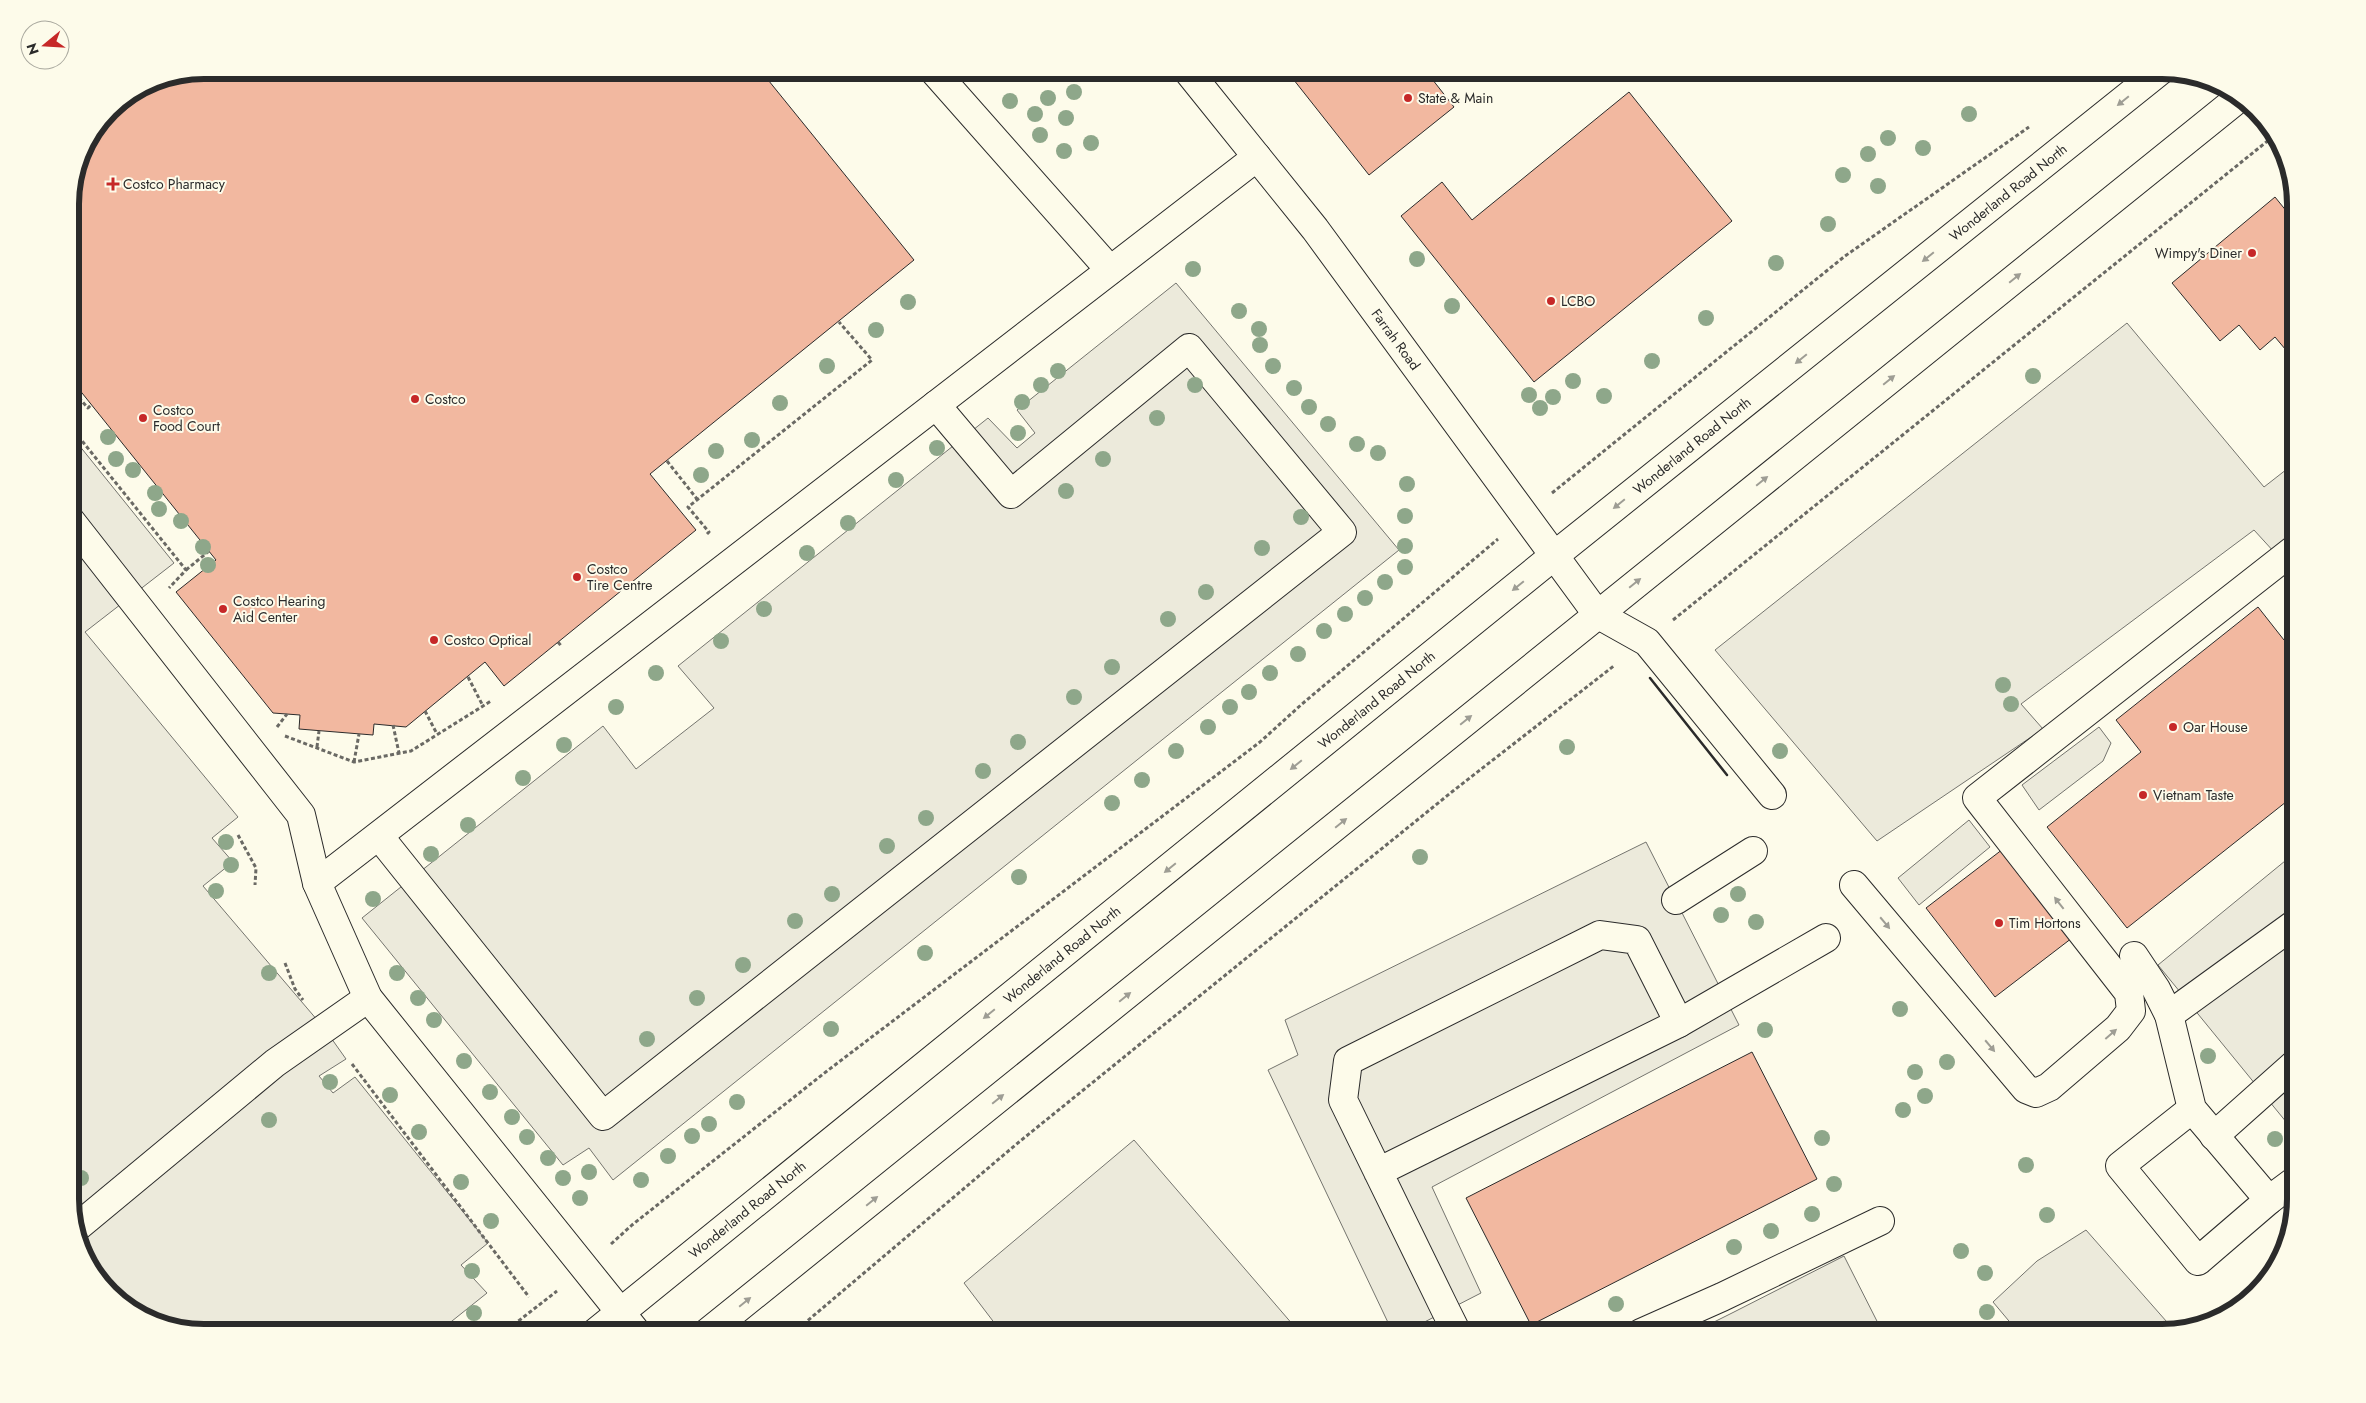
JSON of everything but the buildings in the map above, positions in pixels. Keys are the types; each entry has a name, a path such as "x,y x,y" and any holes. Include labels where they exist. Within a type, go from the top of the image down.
{"main road":[{"path":"941,79 1110,270"},
{"name":"Farrah Road","path":"1194,79 1315,229 1598,614"},
{"name":"Wonderland Road North","path":"606,1324 1556,555 2150,79"},
{"path":"718,1324 2235,102"},
{"path":"317,884 1257,157"},
{"path":"379,836 603,1116 1342,532 1190,348 1011,494 936,405"},
{"path":"79,531 301,815 317,884 368,998 630,1324"},
{"path":"1854,885 2026,1089 2036,1093 2049,1087 2118,1028 2131,1011 2129,993 1977,798 2287,555"},
{"path":"1598,614 1647,642 1772,795"},
{"path":"1676,900 1753,851"},
{"path":"2169,1015 2287,929"},
{"path":"1453,1324 1343,1100 1348,1061 1600,935 1637,940 1679,1023"},
{"path":"1378,1172 1679,1023 1826,938"},
{"path":"2134,956 2156,988 2169,1015 2192,1108 2270,1200"},
{"path":"81,1224 274,1063 368,998"},
{"path":"2214,1136 2287,1071"},
{"path":"2192,1108 2120,1166 2198,1261 2287,1187"},
{"path":"1661,1324 1880,1221"}],"path":[{"path":"515,1324 585,1269 632,1225 819,1078 1260,742 1302,704 1525,516 1844,256 2034,124"},
{"path":"804,1324 1019,1142 1453,791 1647,642 2270,140"},
{"path":"705,536 709,532 688,507 872,360 839,322"},
{"path":"79,398 88,408 91,405"},
{"path":"79,437 186,570"},
{"path":"667,461 697,500"},
{"path":"164,594 186,570 209,551"},
{"path":"555,652 569,641"},
{"path":"558,642 562,647"},
{"path":"468,677 483,706"},
{"path":"282,734 354,762 412,750 497,697"},
{"path":"425,711 437,734"},
{"path":"273,731 287,714"},
{"path":"393,725 399,753"},
{"path":"316,748 319,730"},
{"path":"354,762 360,734"},
{"path":"238,835 256,868 255,885"},
{"path":"285,963 295,989 304,1002"},
{"path":"352,1064 529,1297"}],"shaded area":[{"path":"1176,283 1399,550 613,1180 589,1148 563,1165 362,918 603,726 636,769 714,708 678,666 988,418 1017,448 1035,433 1017,410"},
{"path":"2127,323 2264,487 2287,469 2287,566 2254,530 2021,704 2043,729 1877,841 1715,650"},
{"path":"79,445 174,563 85,632 238,817 212,838 233,862 203,886 324,1028 346,1059 319,1076 333,1093 355,1077 488,1243 461,1265 487,1293 448,1324 187,1323 156,1315 127,1299 104,1276 95,1262 83,1232 79,1208"},
{"path":"2099,727 2111,743 2103,761 2039,810 2022,785"},
{"path":"1969,820 1990,847 1919,905 1898,878"},
{"path":"1646,842 1739,1025 1432,1187 1481,1293 1421,1324 1389,1324 1268,1070 1298,1055 1285,1020"},
{"path":"2287,859 2287,1123 2158,965"},
{"path":"1134,1140 1292,1324 995,1324 964,1283"},
{"path":"2086,1230 2168,1324 2011,1324 1993,1302 2037,1261"},
{"path":"1844,1256 1878,1324 1710,1324"}],"wall":[{"path":"1650,678 1727,775"}],"place":[{"name":"State & Main","path":"1408,98"},
{"name":"Costco Pharmacy","path":"113,184"},
{"name":"Wimpy's Diner","path":"2252,253"},
{"name":"LCBO","path":"1551,301"},
{"name":"Costco","path":"415,399"},
{"name":"Costco Food Court","path":"143,418"},
{"name":"Costco Tire Centre","path":"577,577"},
{"name":"Costco Hearing Aid Center","path":"223,609"},
{"name":"Costco Optical","path":"434,640"},
{"name":"Oar House","path":"2173,727"},
{"name":"Vietnam Taste","path":"2143,795"},
{"name":"Tim Hortons","path":"1999,923"}]}
